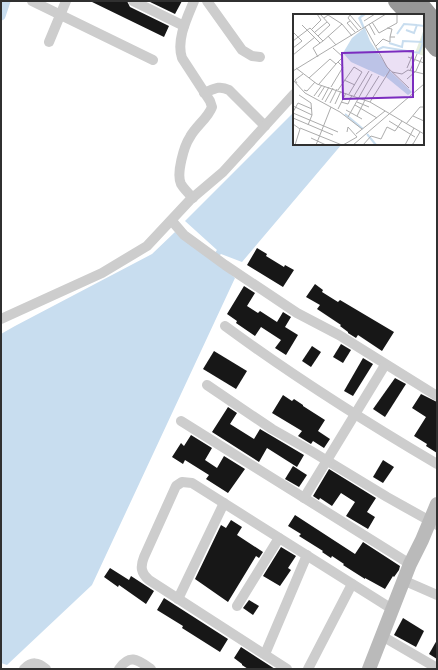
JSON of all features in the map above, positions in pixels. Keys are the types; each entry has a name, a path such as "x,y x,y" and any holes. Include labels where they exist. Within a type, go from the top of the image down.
{"highway":[{"path":"398,1 409,14"},
{"path":"418,1 437,25"},
{"path":"424,31 437,48"}],"main road":[{"path":"369,669 410,564 433,524 437,504"}],"street":[{"path":"32,1 153,60"},
{"path":"50,42 66,1"},
{"path":"133,1 184,26"},
{"path":"193,198 182,186 180,181 184,147 190,136 212,107 210,101 182,58 179,50 184,26 194,1"},
{"path":"207,1 242,50 252,56 260,57"},
{"path":"204,93 218,87 223,87 229,90 265,126"},
{"path":"1,319 81,283 121,262 147,246 193,198 223,172 293,95"},
{"path":"172,221 184,235 225,265 297,313 339,335 437,396"},
{"path":"225,326 266,356 355,415 437,464"},
{"path":"304,498 386,365"},
{"path":"206,385 272,428 433,524"},
{"path":"181,421 410,564"},
{"path":"287,669 148,580 143,575 141,570 144,557 176,486 182,482 192,483 308,555 392,610"},
{"path":"178,599 224,504"},
{"path":"238,606 279,538"},
{"path":"265,654 308,555"},
{"path":"404,581 437,595"},
{"path":"308,669 352,584"},
{"path":"382,636 437,668"},
{"path":"119,669 123,663 128,660 133,660 139,661 151,669"},
{"path":"24,669 30,663 35,662 41,664 46,669"}],"water":[{"path":"293,113 293,145 341,145 242,262 221,254 214,261 235,278 92,585 7,665 1,663 1,334 152,254 175,232 211,258 217,250 185,221"}],"building":[{"path":"90,1 127,1 130,7 169,26 164,37"},
{"path":"148,1 182,1 175,14"},
{"path":"257,248 267,254 266,256 284,267 285,265 294,270 283,287 247,265"},
{"path":"315,284 323,290 322,292 338,302 340,300 394,332 382,351 358,335 356,338 348,333 340,326 341,325 317,309 320,305 306,297"},
{"path":"244,286 255,293 247,306 258,313 260,311 277,322 283,312 291,317 285,327 298,335 286,355 275,348 281,340 261,327 255,336 236,323 237,321 227,314"},
{"path":"341,344 351,350 343,363 333,357"},
{"path":"312,346 321,352 311,367 302,361"},
{"path":"214,351 247,371 236,389 203,369"},
{"path":"363,358 373,364 353,396 344,391"},
{"path":"395,378 406,384 385,417 373,409"},
{"path":"421,394 437,402 437,453 426,446 427,444 414,436 426,417 412,408"},
{"path":"283,395 292,401 294,399 325,420 318,431 330,439 324,448 313,441 311,444 298,436 302,431 272,413"},
{"path":"228,407 237,413 230,424 254,439 260,429 304,455 297,467 267,448 259,462 212,432"},
{"path":"191,435 212,448 205,460 217,468 224,456 245,469 228,493 206,479 209,475 185,460 183,464 172,457 181,443 184,446"},
{"path":"383,460 394,467 383,483 373,477"},
{"path":"293,466 307,475 299,487 285,479"},
{"path":"329,469 376,498 367,512 375,517 368,529 346,516 355,502 341,493 332,506 320,498 319,500 313,496"},
{"path":"295,515 355,554 363,542 400,566 399,570 394,577 393,576 385,589 365,579 332,556 331,558 322,552 323,551 299,536 301,534 288,526"},
{"path":"231,520 242,527 237,535 263,552 259,558 256,556 228,602 195,579 221,525 226,528"},
{"path":"281,547 296,556 288,568 291,570 280,586 263,576"},
{"path":"110,568 129,580 131,576 154,591 146,604 119,585 118,587 104,577"},
{"path":"164,598 228,639 220,652 157,610"},
{"path":"249,600 259,606 253,615 243,608"},
{"path":"403,618 424,631 416,647 394,635"},
{"path":"437,640 437,659 429,654"},
{"path":"241,647 275,669 248,669 234,658"}],"waterway":[{"path":"1,16 6,1"}]}
